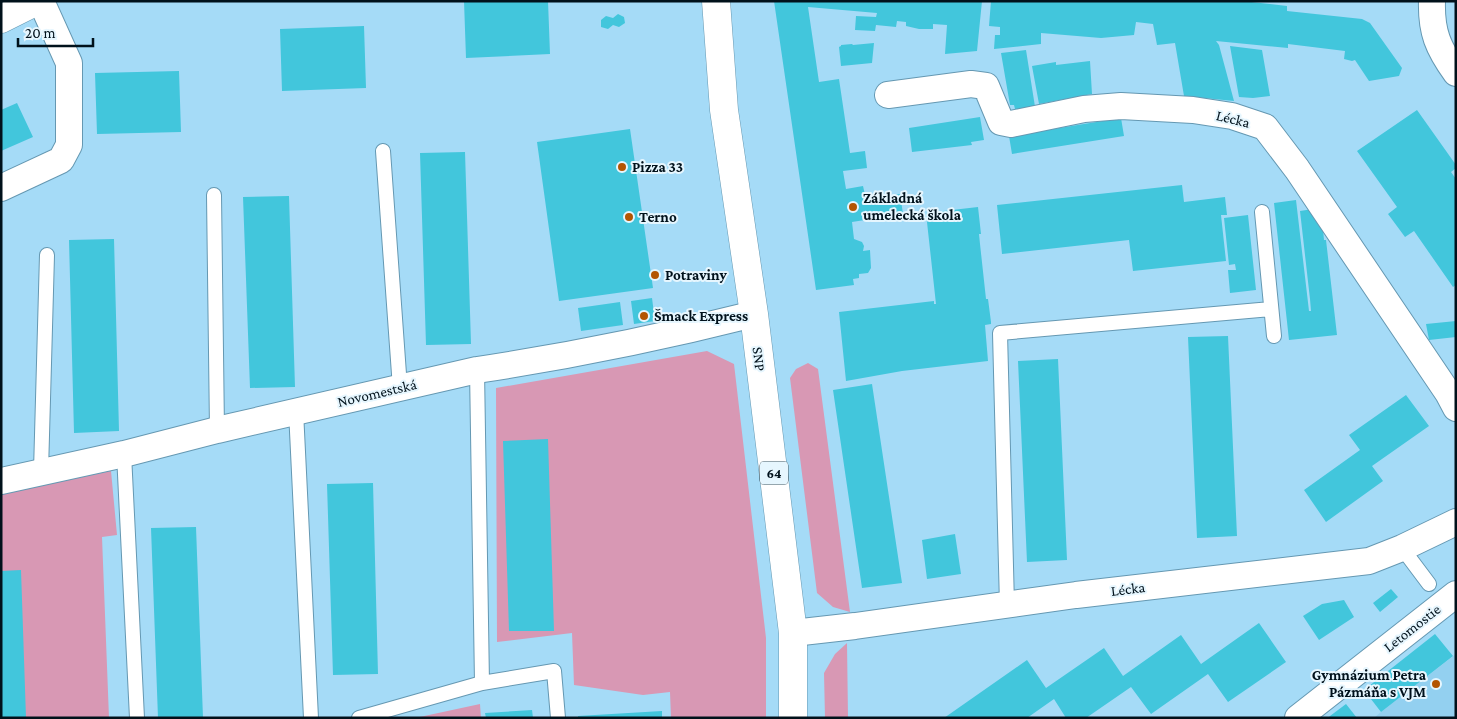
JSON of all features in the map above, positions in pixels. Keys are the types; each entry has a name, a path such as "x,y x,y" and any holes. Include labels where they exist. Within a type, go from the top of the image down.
{"main road":[{"path":"1,19 37,1"},
{"name":"SNP","path":"716,1 724,110 754,314 793,633 793,718"}],"street":[{"path":"1,188 61,160 69,146 69,63 41,1"},
{"path":"1432,1 1434,35 1441,51 1456,73"},
{"name":"Lécka","path":"888,95 971,84 986,86 1001,122 1011,124 1084,109 1121,106 1193,110 1232,116 1265,127 1296,169 1448,393 1456,408"},
{"name":"Novomestská","path":"1,481 124,454 296,411 477,370 512,365 694,329 754,314"},
{"name":"Lécka","path":"793,633 1076,595 1369,561 1402,548 1456,522"},
{"name":"Letomostie","path":"1298,718 1456,594"}],"lane":[{"path":"383,151 400,388"},
{"path":"214,195 217,430"},
{"path":"1262,212 1274,336"},
{"path":"41,471 47,256"},
{"path":"1007,605 1000,333 1271,309"},
{"path":"477,370 482,683"},
{"path":"296,411 311,718"},
{"path":"124,454 137,718"},
{"path":"1402,548 1429,584"},
{"path":"359,718 482,683 554,671 558,718"}],"shaded area":[{"path":"707,351 734,364 766,638 766,718 671,718 670,692 643,695 574,685 572,633 497,642 496,388"},
{"path":"808,363 818,369 850,612 833,607 817,593 790,378 796,369"},
{"path":"111,471 117,535 102,537 109,718 1,718 1,494"},
{"path":"847,643 848,718 825,718 824,673 835,654"},
{"name":"Gymnázium Petra Pázmáňa s VJM","path":"1456,654 1456,718 1374,718 1381,712"},
{"path":"480,704 481,718 415,718"}],"building":[{"path":"464,1 548,1 550,54 466,58"},
{"path":"774,1 982,1 977,51 945,54 947,25 933,24 933,29 919,29 906,26 906,22 897,21 896,27 876,25 875,31 855,30 856,16 876,17 877,13 808,7 819,82 839,79 850,153 865,151 867,168 843,171 846,189 863,186 866,199 900,194 903,214 852,222 854,239 862,242 864,246 863,251 870,250 871,268 868,273 859,274 859,278 853,279 854,285 816,290"},
{"path":"991,1 1242,1 1287,6 1287,11 1362,19 1370,23 1402,68 1399,76 1369,81 1355,60 1344,59 1345,51 1288,44 1288,48 1216,41 1219,45 1234,101 1184,96 1175,43 1157,45 1153,24 1136,22 1134,35 1101,38 1041,33 1041,44 994,49 995,35 1000,35 1000,27 989,26"},
{"path":"618,14 624,17 625,23 619,27 613,25 608,29 601,27 601,20 606,16 613,18"},
{"path":"364,26 366,88 282,91 280,29"},
{"path":"874,43 872,63 841,66 839,47 841,45"},
{"path":"1230,46 1262,50 1270,96 1239,97"},
{"path":"1026,50 1036,113 1017,117 1014,105 1010,105 1001,53"},
{"path":"1090,61 1092,94 1039,104 1032,66 1056,62 1056,65"},
{"path":"179,71 181,132 97,134 95,73"},
{"path":"17,103 33,137 1,151 1,110"},
{"path":"1417,110 1456,165 1456,168 1451,172 1456,179 1456,285 1453,287 1414,231 1405,237 1388,214 1397,207 1357,151"},
{"path":"980,117 984,140 971,142 972,145 912,152 909,128"},
{"path":"1121,118 1124,136 1012,154 1009,136"},
{"path":"630,129 653,288 559,301 537,142"},
{"path":"465,152 471,344 426,345 420,153"},
{"path":"1182,185 1184,202 1225,197 1227,215 1221,215 1226,261 1133,271 1129,240 1002,254 997,205"},
{"path":"289,196 295,387 250,388 243,197"},
{"path":"1296,200 1309,311 1311,311 1310,299 1300,211 1313,209 1323,229 1324,240 1326,240 1337,335 1289,340 1274,203"},
{"path":"978,207 986,299 988,299 991,322 991,324 985,325 988,361 902,371 846,381 839,312 934,301 934,304 936,304 926,213"},
{"path":"1248,215 1256,290 1230,293 1228,270 1236,270 1235,264 1229,265 1224,218"},
{"path":"114,239 119,431 74,433 69,240"},
{"path":"652,298 655,321 634,324 631,301"},
{"path":"620,302 623,325 581,331 578,308"},
{"path":"1456,321 1456,337 1429,340 1426,324"},
{"path":"1228,336 1237,536 1197,538 1188,337"},
{"path":"1058,359 1067,560 1027,562 1018,361"},
{"path":"872,384 902,583 862,588 833,390"},
{"path":"1406,395 1429,426 1372,466 1383,481 1326,522 1304,490 1360,450 1349,435"},
{"path":"548,439 554,631 509,631 503,441"},
{"path":"373,483 378,674 333,675 327,484"},
{"path":"196,527 203,718 158,718 151,528"},
{"path":"955,534 961,574 927,579 922,540"},
{"path":"21,570 26,718 1,718 1,571"},
{"path":"1391,589 1398,597 1380,612 1373,603"},
{"path":"1344,600 1354,617 1319,640 1303,616 1322,604"},
{"path":"1259,623 1286,662 1228,702 1208,674 1151,714 1131,687 1086,718 1066,718 1054,699 1027,718 944,718 1027,660 1046,688 1104,648 1123,676 1181,635 1201,664"},
{"path":"1435,634 1453,656 1381,712 1364,690"},
{"path":"1346,704 1357,718 1328,718 1330,716"},
{"path":"532,710 533,718 486,718 485,713"},
{"path":"662,711 662,718 578,718 578,716"}],"place":[{"name":"Pizza 33","path":"622,167"},
{"name":"Základná umelecká škola","path":"853,207"},
{"name":"Terno","path":"629,217"},
{"name":"Potraviny","path":"655,275"},
{"name":"Šmack Express","path":"644,316"},
{"name":"Gymnázium Petra Pázmáňa s VJM","path":"1436,684"}]}
